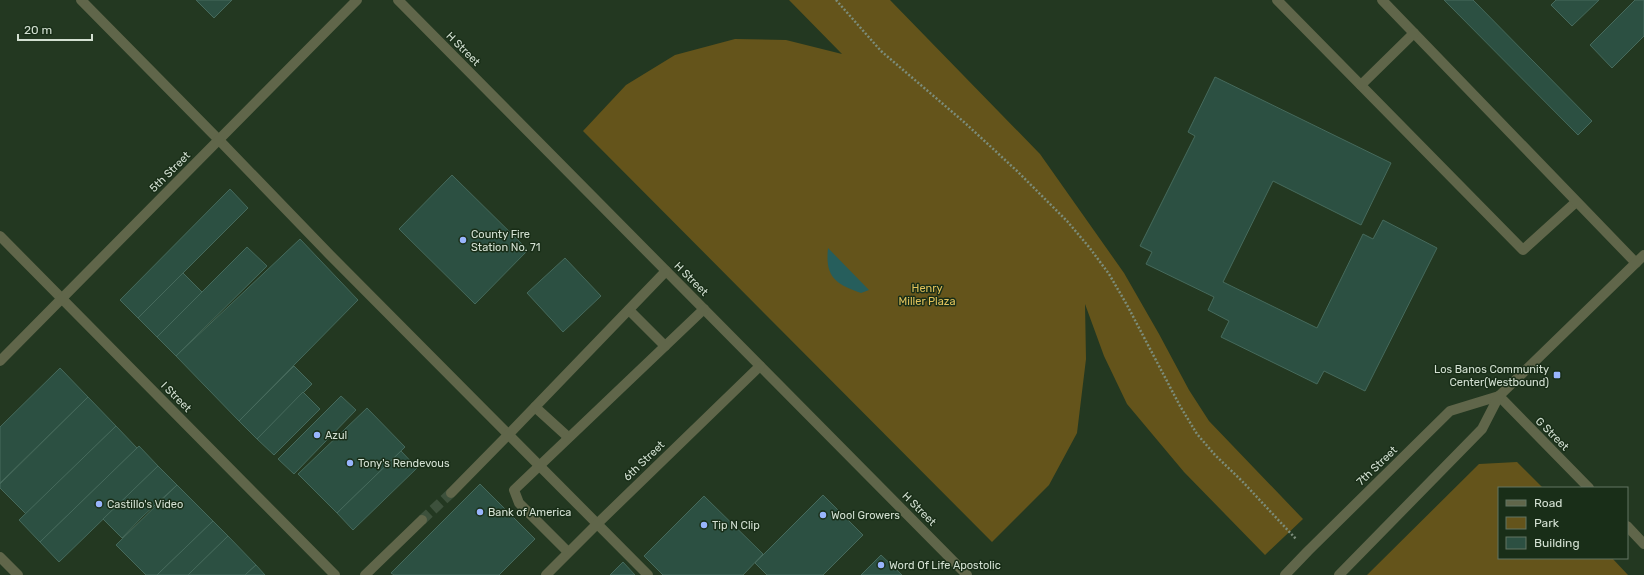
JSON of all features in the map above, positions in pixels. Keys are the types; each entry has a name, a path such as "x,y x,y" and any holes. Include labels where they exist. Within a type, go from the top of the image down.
{"street":[{"path":"81,0 330,255 648,575"},
{"name":"5th Street","path":"0,361 357,0"},
{"name":"H Street","path":"398,0 967,575"},
{"path":"1277,0 1523,250 1576,202"},
{"path":"1382,0 1636,263"},
{"path":"1360,85 1414,33"},
{"name":"I Street","path":"0,236 335,575"},
{"name":"7th Street","path":"1339,575 1482,429 1499,396 1644,255"},
{"path":"451,493 666,271"},
{"path":"568,552 518,503 514,490 704,309"},
{"path":"629,310 665,346"},
{"name":"6th Street","path":"546,575 760,366"},
{"name":"7th Street","path":"1285,575 1450,411 1499,396"},
{"name":"G Street","path":"1499,396 1588,487"},
{"path":"535,407 568,437"},
{"path":"365,575 422,520"},
{"path":"1628,527 1644,544"},
{"path":"0,558 18,575"}],"path":[{"path":"836,0 881,51 964,122 1043,196 1084,242 1109,274 1180,406 1197,434 1215,455 1242,481 1308,551"}],"green space":[{"name":"Henry Miller Plaza","path":"789,0 890,0 1040,154 1124,273 1189,390 1209,421 1303,519 1265,555 1184,472 1127,404 1104,356 1085,304 1086,359 1077,433 1049,485 992,542 583,131 626,85 675,55 735,39 786,40 842,54"},
{"path":"1517,462 1542,487 1498,487 1498,559 1613,559 1628,575 1367,575 1479,464"}],"water":[{"path":"828,248 869,290 861,293 852,290 834,278 830,273 828,266"}],"building":[{"path":"196,0 232,0 214,18"},
{"path":"1444,0 1473,0 1592,121 1578,135"},
{"path":"1556,0 1599,0 1572,26 1551,5"},
{"path":"1635,0 1644,0 1644,36 1612,68 1590,45"},
{"path":"1215,77 1391,163 1361,225 1273,181 1223,282 1317,328 1363,234 1373,239 1383,220 1437,248 1365,391 1324,371 1317,384 1221,337 1229,321 1208,310 1214,297 1146,264 1152,252 1140,246 1195,136 1188,132"},
{"name":"County Fire Station No. 71","path":"452,175 528,250 475,304 399,229"},
{"path":"230,189 248,208 138,318 120,300"},
{"path":"300,239 358,300 239,421 176,356"},
{"path":"247,247 267,266 176,356 157,337"},
{"path":"565,258 601,296 563,332 527,293"},
{"path":"183,273 202,292 157,337 138,318"},
{"path":"294,366 312,384 257,439 239,421"},
{"path":"60,368 88,397 0,483 0,427"},
{"path":"303,392 320,409 274,455 257,439"},
{"name":"Azul","path":"341,396 356,410 294,474 278,459"},
{"path":"88,397 116,426 26,514 0,488 0,484"},
{"name":"Tony's Rendevous","path":"367,408 405,447 337,513 298,474"},
{"path":"116,426 137,448 40,542 19,520"},
{"name":"Castillo's Video","path":"139,446 158,466 59,562 40,542"},
{"path":"401,451 417,468 353,530 337,513"},
{"path":"158,466 177,485 143,516 122,538 103,519"},
{"name":"Bank of America","path":"480,484 535,539 499,575 394,575 391,573"},
{"path":"177,485 213,521 157,575 146,575 116,545"},
{"name":"Wool Growers","path":"823,495 863,535 823,575 767,575 755,563"},
{"name":"Tip N Clip","path":"704,496 763,554 743,575 663,575 644,556"},
{"path":"213,521 228,536 188,575 157,575"},
{"path":"228,536 256,565 245,575 188,575"},
{"name":"Word Of Life Apostolic","path":"881,555 902,575 861,575"},
{"path":"623,562 635,575 610,575"},
{"path":"256,565 265,575 245,575"}],"tunnel":[{"path":"422,520 451,493"}],"place":[{"name":"County Fire Station No. 71","path":"463,240"},
{"name":"Los Banos Community Center(Westbound)","path":"1557,375"},
{"name":"Azul","path":"317,435"},
{"name":"Tony's Rendevous","path":"350,463"},
{"name":"Castillo's Video","path":"99,504"},
{"name":"Bank of America","path":"480,512"},
{"name":"Wool Growers","path":"823,515"},
{"name":"Tip N Clip","path":"704,525"},
{"name":"Word Of Life Apostolic","path":"881,565"}]}
